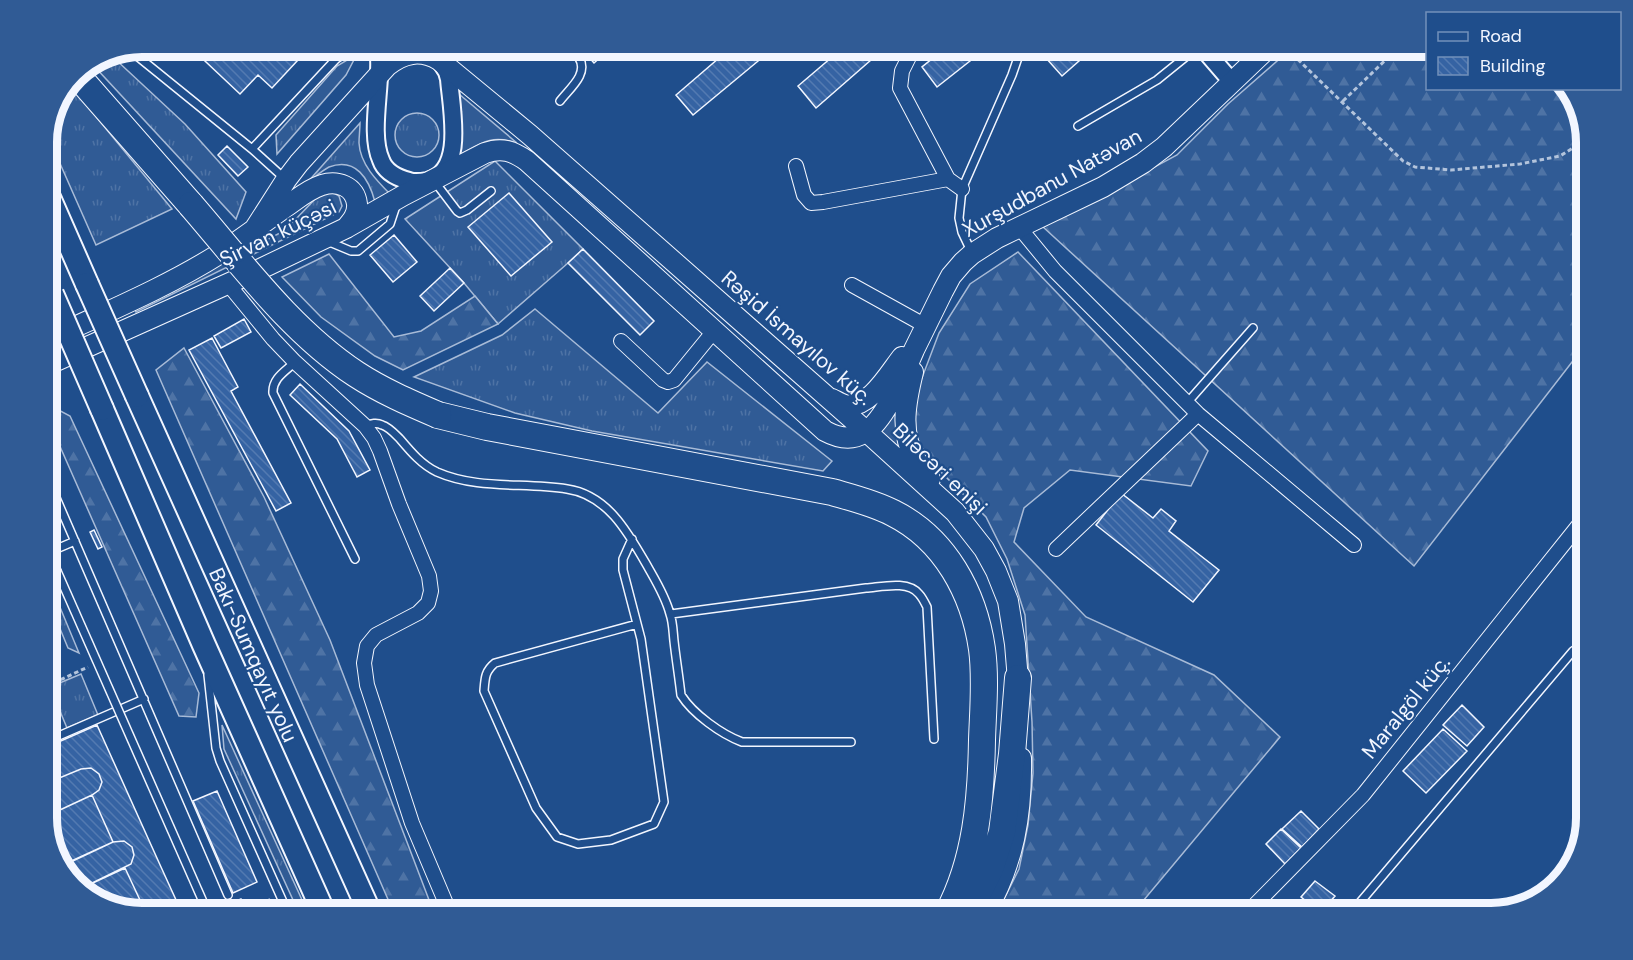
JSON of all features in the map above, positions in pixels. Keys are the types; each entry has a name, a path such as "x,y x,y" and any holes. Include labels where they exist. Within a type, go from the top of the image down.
{"highway":[{"path":"83,81 276,303 306,334 333,357 376,387 438,415 487,427 832,492 894,513 918,529 938,547 956,571 969,598 978,624 982,651 981,785 977,828 967,868 953,903"},
{"name":"Bakı-Sumqayıt yolu","path":"57,216 365,903"},
{"name":"Bakı-Sumqayıt yolu","path":"57,307 319,903"},
{"path":"973,903 990,869 1002,832 1012,754 1018,678"}],"main road":[{"path":"380,74 394,60 401,57"},
{"path":"432,57 439,60"},
{"name":"Xurşudbanu Natəvan","path":"926,326 951,276 972,254 997,238 1103,187 1143,163 1164,147 1258,57"},
{"name":"Rəşid İsmayılov küç.","path":"439,60 530,135 867,432 846,439 833,436 825,431 527,161"},
{"name":"Şirvan küçəsi","path":"57,335 182,275 254,230 299,163 380,74"},
{"name":"Şirvan küçəsi","path":"57,361 346,228 434,179 491,151 506,150 527,161"},
{"path":"254,230 314,188 332,183 349,189 357,204 356,214 346,228"},
{"path":"828,397 846,405 854,405 871,397 926,326"},
{"path":"867,432 893,395 926,326"},
{"path":"926,326 908,392 906,435 914,458 955,512"},
{"name":"Biləcəri enişi","path":"867,432 955,512 984,549 996,570 1008,601 1018,678 1022,778 1018,817 1007,869 991,903"}],"street":[{"path":"379,57 380,74 376,125 378,154 382,164 394,175 412,182 434,179 447,167 451,158 454,131 449,79 447,72 436,57"},
{"path":"909,57 902,71 900,88 948,179 962,189"},
{"path":"1210,57 1232,82"},
{"path":"796,166 804,195 812,203 948,179"},
{"path":"1019,227 1055,271 1198,414 1354,545"},
{"path":"228,284 273,339 365,426 374,438 429,576 431,591 428,603 418,613 376,635 367,646 364,663 367,685 412,823 445,903"},
{"path":"852,285 926,326"},
{"path":"621,341 668,382 674,380 714,331"},
{"path":"1056,549 1198,414"},
{"name":"Maralgöl küç.","path":"1257,903 1363,795 1576,529"}],"lane":[{"path":"139,57 252,148 286,180"},
{"path":"252,148 339,57"},
{"path":"560,100 580,76 582,66 578,57"},
{"path":"972,254 962,232 959,218 962,189 1018,57"},
{"path":"1078,126 1157,80 1186,57"},
{"path":"434,179 460,213 491,191"},
{"path":"322,239 351,251 358,251 390,224 399,198"},
{"path":"1187,403 1253,328"},
{"path":"296,362 274,381 273,393 355,559"},
{"path":"365,426 374,423 383,425 422,462 453,478 473,482 570,489 589,496 610,512 632,539 661,589 671,615 681,695 687,705 727,736 742,742 851,742"},
{"path":"57,500 228,895"},
{"path":"632,539 623,559 623,570 641,639 664,802 654,824 611,840 578,844 557,837 536,807 484,691 485,679 489,669 495,663 637,624"},
{"path":"57,549 75,541"},
{"path":"57,571 203,903"},
{"path":"671,615 866,588 896,586 907,587 918,592 927,607 934,739"},
{"path":"204,645 216,748 283,903"},
{"path":"1360,903 1576,649"},
{"path":"57,737 144,699"}],"path":[{"path":"1297,57 1403,161 1415,167 1451,170 1520,164 1560,156 1576,146"},
{"path":"1343,101 1389,57"},
{"path":"57,681 94,664"},
{"path":"261,903 280,896"}],"green space":[{"path":"355,57 346,75 277,154 276,135 337,66"},
{"path":"1282,57 1426,57 1426,90 1559,90 1572,114 1576,136 1576,357 1414,566 1043,227 1177,155 1228,104"},
{"path":"117,61 185,124 246,192 236,219 97,69"},
{"path":"74,90 172,209 96,245 57,157 60,120"},
{"path":"459,94 517,143 508,140 492,140 457,156 462,134"},
{"path":"417,113 433,119 439,135 433,151 417,157 401,151 395,135 401,119"},
{"path":"360,123 359,143 362,158 375,178 391,195 375,202 365,178 360,172 347,165 329,167 306,184"},
{"path":"495,161 583,249 498,324 405,219"},
{"path":"331,191 339,196 342,206 339,212 136,312 135,309 280,233 318,196"},
{"path":"1018,252 1208,451 1191,486 1070,470 1024,508 1014,542 1086,617 1214,675 1280,737 1141,903 1002,903 1019,869 1028,825 1033,773 1025,615 1007,559 986,517 928,459 915,434 912,404 939,333 970,284"},
{"path":"329,254 394,337 421,331 475,296 498,324 403,370 375,356 321,317 282,277"},
{"path":"535,309 658,413 707,362 832,461 823,471 592,431 515,413 414,377 502,335"},
{"path":"184,348 264,497 330,640 430,903 390,903 156,370"},
{"path":"901,395 907,460 879,433"},
{"path":"57,409 70,416 199,693 196,717 179,716 58,442"},
{"path":"57,600 79,653 68,648 57,621"},
{"path":"81,674 98,715 67,728 57,704 57,684"},
{"path":"222,725 303,903 294,903 224,749"}],"building":[{"path":"201,57 301,57 272,88 258,75 240,94"},
{"path":"589,57 601,57 594,63"},
{"path":"720,57 763,57 693,115 676,95"},
{"path":"832,57 874,57 816,108 798,86"},
{"path":"934,57 975,57 937,87 922,67"},
{"path":"1047,57 1084,57 1062,76"},
{"path":"227,146 248,167 238,176 218,155"},
{"path":"509,193 552,242 511,276 468,227"},
{"path":"394,235 417,262 393,282 370,255"},
{"path":"583,249 654,321 640,335 568,263"},
{"path":"450,268 464,283 434,311 420,296"},
{"path":"244,319 251,332 221,348 214,336"},
{"path":"212,338 238,387 231,391 291,503 276,511 189,350"},
{"path":"300,384 349,431 370,470 357,477 337,439 290,395"},
{"path":"1121,493 1153,518 1161,509 1176,521 1169,531 1219,570 1193,602 1096,525"},
{"path":"94,530 102,547 98,549 90,532"},
{"path":"1462,705 1484,727 1467,746 1443,725"},
{"path":"97,725 177,903 142,903 109,897 90,886 74,870 63,851 57,824 57,743"},
{"path":"1443,729 1467,751 1426,793 1403,771"},
{"path":"91,768 99,774 102,782 99,790 57,811 57,779 81,769"},
{"path":"217,791 257,882 233,893 193,801"},
{"path":"92,795 113,842 69,862 60,840 57,811"},
{"path":"1301,811 1319,829 1302,847 1282,829"},
{"path":"1281,829 1301,848 1285,864 1266,844"},
{"path":"124,841 132,847 134,855 131,864 89,885 69,863 113,842"},
{"path":"125,868 141,903 109,897 89,885"},
{"path":"1315,881 1335,896 1329,903 1308,903 1301,897"}]}
